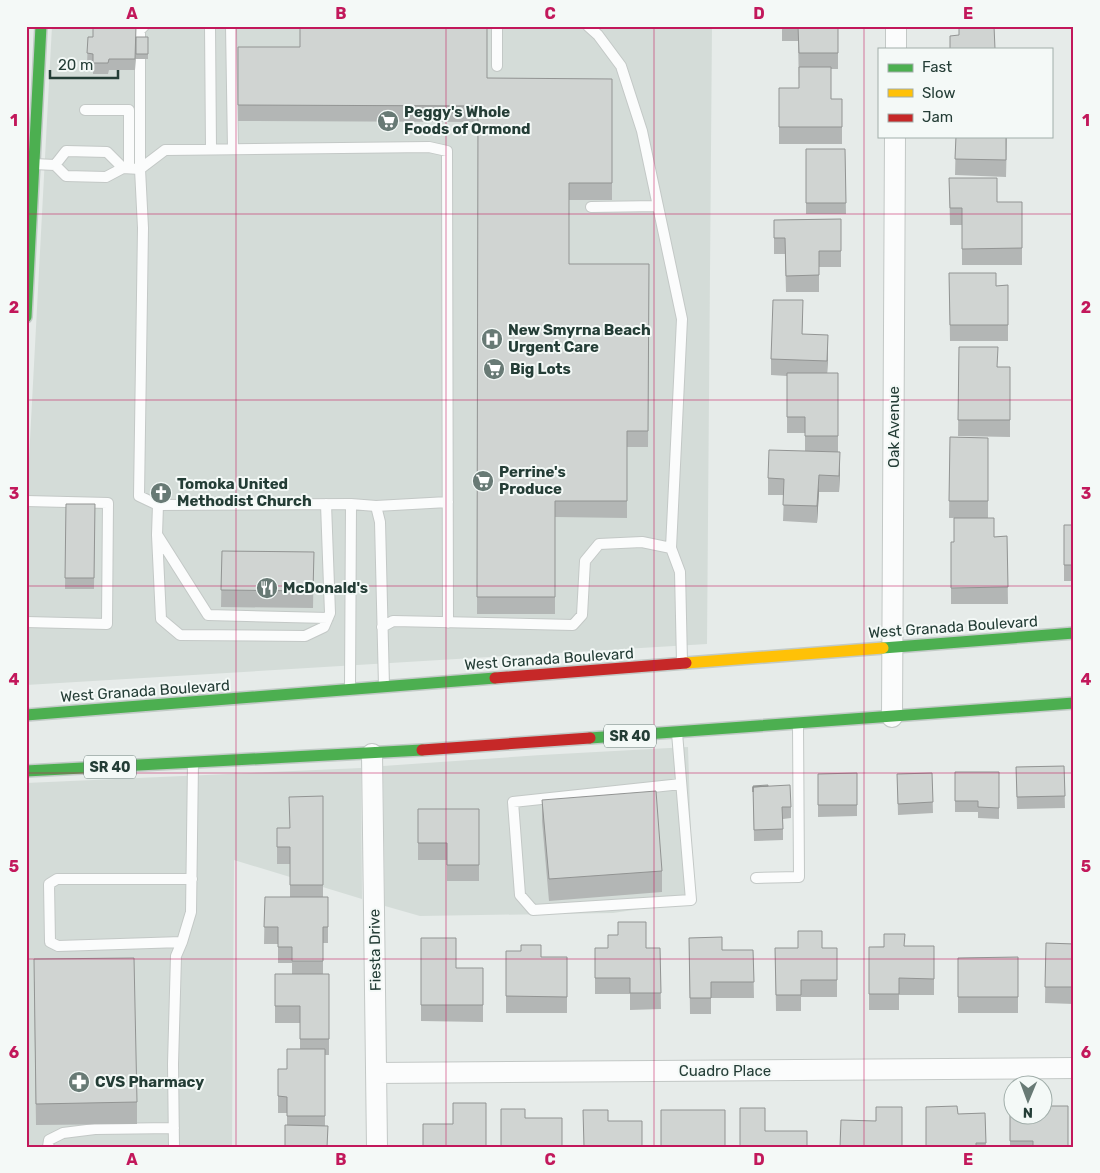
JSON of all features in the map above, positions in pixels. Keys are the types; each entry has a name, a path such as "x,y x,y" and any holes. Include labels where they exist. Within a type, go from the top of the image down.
{"main road":[{"path":"26,317 30,159 41,26"},
{"name":"West Granada Boulevard","path":"26,715 1074,633"},
{"name":"SR 40","path":"26,771 372,754 1074,703"}],"street":[{"path":"896,26 896,48"},
{"name":"Oak Avenue","path":"892,717 895,138"},
{"name":"Fiesta Drive","path":"372,754 377,1147"},
{"name":"Cuadro Place","path":"376,1073 1074,1068"}],"lane":[{"path":"144,26 140,30 140,169 143,237 139,496 158,504 351,504 376,506 448,502"},
{"path":"210,26 211,149"},
{"path":"231,26 233,149"},
{"path":"497,26 497,66"},
{"path":"588,26 598,35 621,66 642,131 682,318 671,548 680,572 682,663"},
{"path":"85,110 129,110 126,168"},
{"path":"30,159 55,165 66,176 106,177 126,168 140,169 165,150 428,146 447,151 448,623"},
{"path":"55,165 66,151 108,152 126,168"},
{"path":"591,207 658,206"},
{"path":"26,501 108,502 108,512 107,624 26,622"},
{"path":"158,504 157,535 161,619 180,635 305,636 324,627 330,613 326,504"},
{"path":"350,690 351,504"},
{"path":"376,506 380,522 384,687"},
{"path":"157,535 208,615 328,618"},
{"path":"382,627 394,622 573,625 582,616 585,561 598,544 642,542 671,548"},
{"path":"756,878 799,877 798,724"},
{"path":"676,732 681,784 691,900 533,910 520,895 513,802 681,784"},
{"path":"174,1147 173,1064 176,956 191,912 193,763"},
{"path":"182,942 58,946 50,942 49,884 57,879 192,879"},
{"path":"48,1147 49,1140 63,1133 95,1129 174,1128"}],"shaded area":[{"path":"52,26 712,26 707,644 26,685 26,515"},
{"path":"688,747 693,901 613,913 420,916 385,906 383,766"},
{"path":"361,768 362,899 234,860 232,1147 26,1147 26,783"}],"building":[{"path":"93,26 136,26 135,59 109,59 108,63 93,63 93,54 87,53 88,37 93,37"},
{"path":"424,26 487,26 487,78 612,79 612,183 569,183 569,264 649,264 648,431 627,431 627,501 555,501 555,597 477,597 478,106 238,105 238,47 300,47 300,28 424,28"},
{"path":"798,26 838,26 838,53 799,53"},
{"path":"959,26 994,26 995,48 950,48 950,36 959,35"},
{"path":"136,37 148,37 148,54 136,54"},
{"path":"799,67 831,67 831,99 842,99 842,127 779,127 779,88 799,88"},
{"path":"956,138 1006,138 1006,160 955,159"},
{"path":"806,149 845,149 846,203 806,203"},
{"path":"949,178 997,178 997,202 1022,202 1022,248 962,249 962,208 950,208"},
{"path":"841,219 841,251 819,251 819,275 786,276 785,238 774,238 774,220"},
{"path":"949,273 996,273 996,286 1008,285 1008,325 950,325"},
{"path":"773,300 803,300 802,334 828,335 827,361 771,359"},
{"path":"959,347 998,347 997,367 1010,367 1010,420 958,420"},
{"path":"787,373 838,373 838,436 805,436 805,417 787,417"},
{"path":"950,437 988,438 988,501 949,501"},
{"path":"769,450 840,452 839,476 819,475 817,506 783,505 784,479 768,478"},
{"path":"66,504 95,504 94,578 65,578"},
{"path":"954,518 994,518 994,537 1007,536 1008,587 951,588 951,542 954,542"},
{"path":"1064,525 1074,525 1074,565 1064,565"},
{"path":"222,551 314,552 313,591 221,590"},
{"path":"1064,766 1065,796 1017,797 1016,767"},
{"path":"955,772 999,772 999,808 978,807 978,801 955,801"},
{"path":"857,773 857,805 818,805 818,774"},
{"path":"932,773 933,802 898,804 897,774"},
{"path":"790,785 791,807 782,807 783,829 754,830 753,787"},
{"path":"656,791 662,871 549,879 542,800"},
{"path":"323,796 323,885 290,885 290,847 277,847 277,828 290,828 289,797"},
{"path":"418,809 479,809 479,865 447,865 447,843 418,843"},
{"path":"265,897 328,897 328,927 323,927 323,961 292,961 292,947 278,947 278,927 264,927"},
{"path":"618,922 646,922 646,948 660,948 661,993 630,993 630,978 595,978 595,948 608,948 608,935 618,935"},
{"path":"798,931 822,931 822,948 837,948 837,980 801,980 801,995 776,995 775,948 798,948"},
{"path":"884,934 905,934 904,946 934,946 934,979 899,978 899,994 869,994 869,947 884,947"},
{"path":"722,937 722,950 753,950 754,982 711,982 711,998 690,998 689,938"},
{"path":"421,938 456,938 456,968 483,968 483,1005 421,1005"},
{"path":"1046,943 1074,944 1074,987 1045,987"},
{"path":"521,945 541,945 541,957 567,957 567,997 506,996 506,951 521,951"},
{"path":"1018,957 1018,997 958,997 958,958"},
{"name":"CVS Pharmacy","path":"134,958 137,1102 36,1104 34,959"},
{"path":"275,974 329,974 329,1039 300,1039 300,1006 275,1006"},
{"path":"287,1049 325,1049 325,1116 287,1116 287,1097 278,1096 278,1069 287,1069"},
{"path":"453,1103 486,1103 486,1147 423,1147 423,1124 453,1124"},
{"path":"957,1106 958,1114 985,1113 986,1143 976,1143 976,1147 926,1147 926,1107"},
{"path":"1052,1106 1068,1106 1068,1147 1033,1147 1033,1141 1010,1141 1010,1126 1052,1126"},
{"path":"876,1107 902,1107 902,1147 840,1147 841,1120 876,1121"},
{"path":"740,1108 765,1108 765,1131 807,1131 807,1147 740,1147"},
{"path":"501,1109 525,1109 525,1118 562,1118 562,1147 501,1147"},
{"path":"583,1110 608,1110 608,1121 642,1121 642,1147 584,1147"},
{"path":"661,1110 725,1110 725,1147 661,1147"},
{"path":"285,1125 328,1126 327,1147 285,1147"}],"traffic: fast":[{"path":"26,317 41,26"},
{"path":"883,648 1074,633"},
{"path":"26,715 495,678"},
{"path":"590,738 1074,703"},
{"path":"26,771 422,750"}],"traffic: slow":[{"path":"686,663 883,648"}],"traffic: jam":[{"path":"495,678 686,663"},
{"path":"422,750 590,738"}],"place":[{"name":"Peggy's Whole Foods of Ormond","path":"388,121"},
{"name":"New Smyrna Beach Urgent Care","path":"492,339"},
{"name":"Big Lots","path":"494,369"},
{"name":"Perrine's Produce","path":"483,481"},
{"name":"Tomoka United Methodist Church","path":"161,493"},
{"name":"McDonald's","path":"267,588"},
{"name":"CVS Pharmacy","path":"79,1082"}]}
